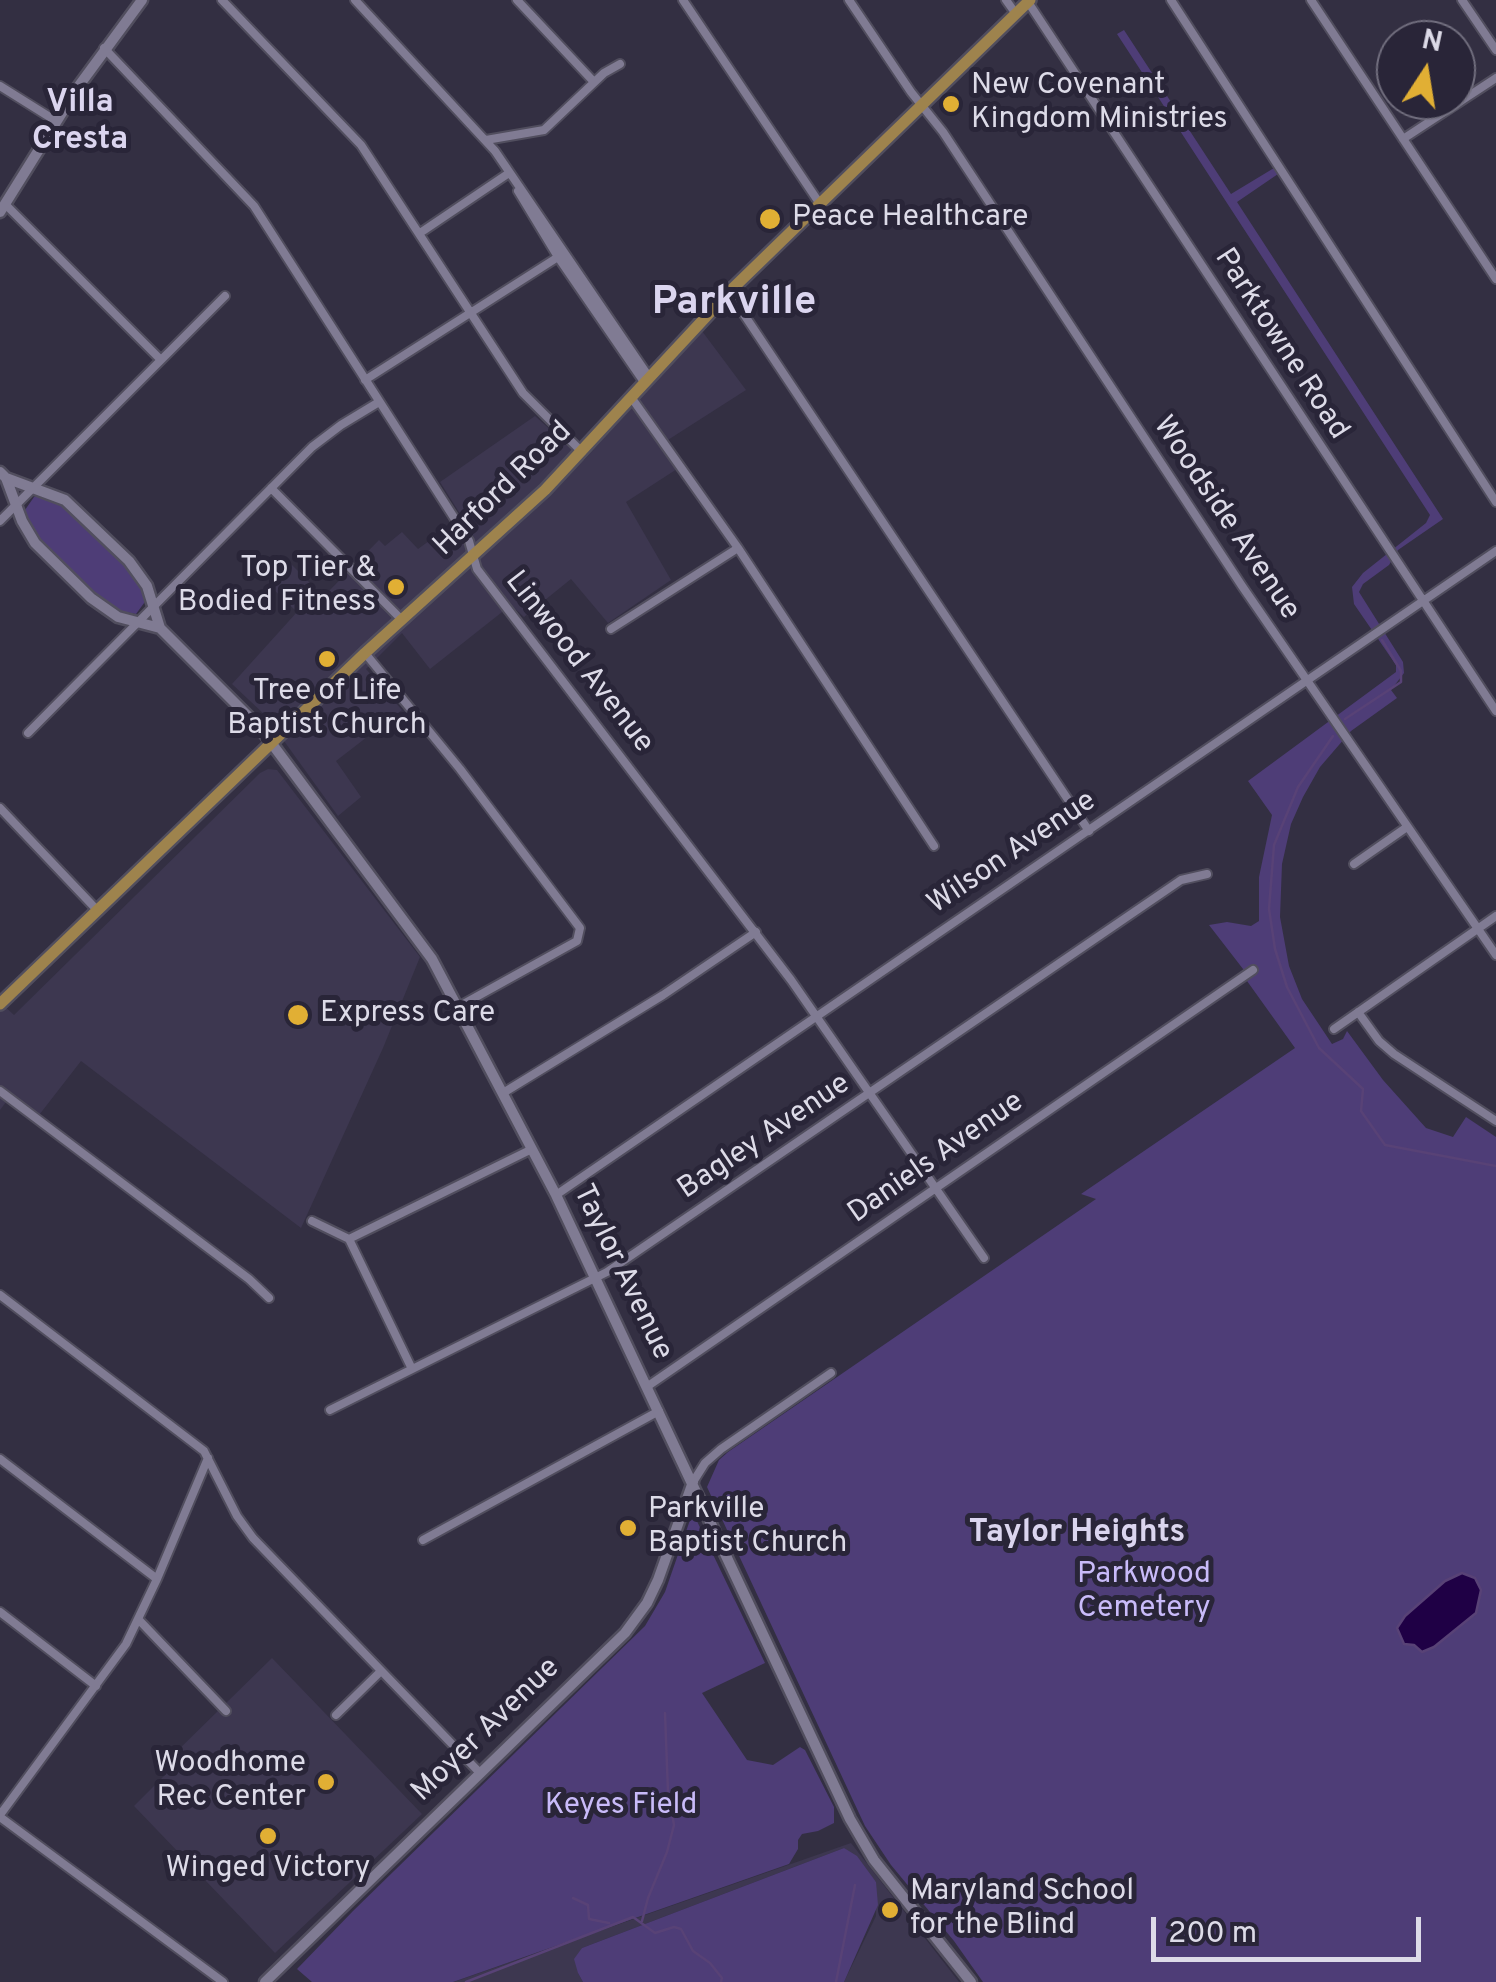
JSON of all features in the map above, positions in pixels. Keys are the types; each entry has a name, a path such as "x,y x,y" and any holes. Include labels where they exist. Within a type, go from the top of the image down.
{"main road":[{"path":"2,208 104,48 142,0"},
{"name":"Harford Road","path":"2,997 582,452 729,292 1029,1"},
{"name":"Taylor Avenue","path":"3,475 65,500 129,560 148,586 160,628 271,742 419,940 458,1006 556,1195 856,1830 887,1876 971,1982"},
{"name":"Taylor Avenue","path":"3,475 35,543 90,598 110,614 160,628"},
{"name":"Moyer Avenue","path":"266,1982 633,1624 658,1580 693,1482"}],"street":[{"path":"222,0 361,146 523,393 582,452"},
{"path":"355,0 486,140 647,379"},
{"path":"517,0 594,82"},
{"path":"683,0 820,204"},
{"name":"Woodside Avenue","path":"848,0 953,146 1306,682 1496,955"},
{"path":"1006,0 1016,14"},
{"path":"1170,0 1496,502"},
{"path":"1311,0 1496,279"},
{"path":"1462,0 1496,50"},
{"name":"Parktowne Road","path":"1029,1 1496,711"},
{"name":"Linwood Avenue","path":"104,48 254,206 469,541 477,569 756,932 984,1258"},
{"path":"486,140 544,130 594,82 620,64"},
{"path":"1403,139 1496,78"},
{"path":"0,86 56,121"},
{"path":"420,233 509,173"},
{"path":"2,208 161,360"},
{"path":"550,237 558,257 647,379"},
{"path":"366,380 558,257"},
{"path":"729,292 1089,831"},
{"path":"0,521 224,296"},
{"path":"632,396 738,548 934,846"},
{"path":"28,733 326,435 379,402"},
{"path":"271,488 402,620"},
{"path":"611,629 738,548"},
{"name":"Wilson Avenue","path":"556,1195 1496,551"},
{"path":"365,653 460,769 580,928 577,941 458,1006"},
{"path":"0,808 97,910"},
{"path":"1354,864 1407,827"},
{"name":"Bagley Avenue","path":"330,1410 596,1278 1181,880 1208,874"},
{"path":"1334,1028 1496,916"},
{"path":"503,1093 663,995 756,932"},
{"name":"Daniels Avenue","path":"648,1386 1254,970"},
{"path":"1358,1012 1394,1054 1496,1120"},
{"path":"0,1091 249,1278 270,1298"},
{"path":"349,1240 532,1149"},
{"path":"312,1221 342,1233 349,1240 412,1368"},
{"path":"0,1295 204,1450 236,1516 253,1538 480,1773"},
{"path":"693,1482 705,1463 722,1448 830,1373"},
{"path":"423,1540 659,1411"},
{"path":"208,1457 139,1620 96,1686 0,1816 223,1982"},
{"path":"0,1459 158,1579"},
{"path":"0,1612 96,1686"},
{"path":"139,1620 226,1711"},
{"path":"336,1715 382,1670"}],"shaded area":[{"path":"702,331 746,390 660,445 677,469 626,502 671,580 608,623 571,579 524,617 511,605 430,669 402,633 366,669 402,710 336,761 361,797 338,816 266,716 232,684 297,612 269,585 290,563 326,594 379,540 385,546 402,532 418,549 462,517 440,482 535,416 584,460"},
{"path":"268,769 277,770 420,957 301,1228 81,1061 36,1119 9,1098 0,1110 0,1002 14,1015"},
{"path":"1462,1573 1475,1578 1481,1590 1476,1613 1434,1647 1422,1652 1414,1645 1404,1644 1397,1628 1405,1616 1445,1581"},
{"path":"272,1658 422,1814 275,1953 134,1806 178,1762 172,1756"},
{"name":"Maryland School for the Blind","path":"851,1843 959,1982 844,1982 876,1916 876,1882 844,1848 582,1948 578,1973 583,1982 454,1982"}],"green space":[{"name":"Parkwood Cemetery","path":"1124,30 1231,194 1274,168 1278,174 1237,202 1443,519 1398,550 1389,565 1363,584 1359,592 1403,662 1404,673 1391,690 1397,698 1351,731 1320,767 1303,797 1291,824 1282,864 1280,917 1289,966 1302,999 1332,1044 1343,1039 1347,1031 1383,1080 1426,1128 1453,1137 1466,1117 1496,1137 1496,1982 983,1982 865,1826 707,1487 719,1460 728,1452 1096,1199 1081,1194 1295,1048 1247,981 1250,978 1209,925 1227,922 1251,926 1259,921 1259,877 1272,815 1248,781 1396,672 1396,665 1354,604 1352,587 1363,573 1426,523 1430,515 1117,34"},
{"path":"42,494 68,506 136,575 147,599 136,614 109,609 42,544 27,521 25,510 34,497"},
{"name":"Keyes Field","path":"695,1517 765,1663 702,1693 747,1760 773,1765 800,1747 805,1750 834,1807 834,1823 802,1834 789,1864 453,1982 312,1982 297,1969 645,1626 665,1592 690,1520"},
{"path":"844,1848 857,1856 876,1882 878,1905 844,1982 583,1982 578,1973 574,1959 582,1948"}],"waterway":[{"path":"1345,719 1401,682 1401,671 1382,640"},
{"path":"1333,736 1298,787 1274,845 1269,909 1275,949 1287,987 1319,1048 1363,1089 1361,1111 1385,1145 1496,1166"},
{"path":"642,1921 674,1825 668,1792 665,1713"},
{"path":"836,1982 855,1885"},
{"path":"573,1898 588,1905 589,1919 609,1923"},
{"path":"466,1982 633,1917 655,1933 674,1927 681,1929 693,1951 710,1963 721,1982"}],"place":[{"name":"New Covenant Kingdom Ministries","path":"951,104"},
{"name":"Peace Healthcare","path":"770,219"},
{"name":"Top Tier & Bodied Fitness","path":"396,587"},
{"name":"Tree of Life Baptist Church","path":"327,659"},
{"name":"Express Care","path":"298,1015"},
{"name":"Parkville Baptist Church","path":"628,1528"},
{"name":"Woodhome Rec Center","path":"326,1782"},
{"name":"Winged Victory","path":"268,1836"},
{"name":"Maryland School for the Blind","path":"890,1910"}],"district":[{"name":"Villa Cresta","path":"80,124"},
{"name":"Parkville","path":"734,305"},
{"name":"Taylor Heights","path":"1077,1535"}]}
